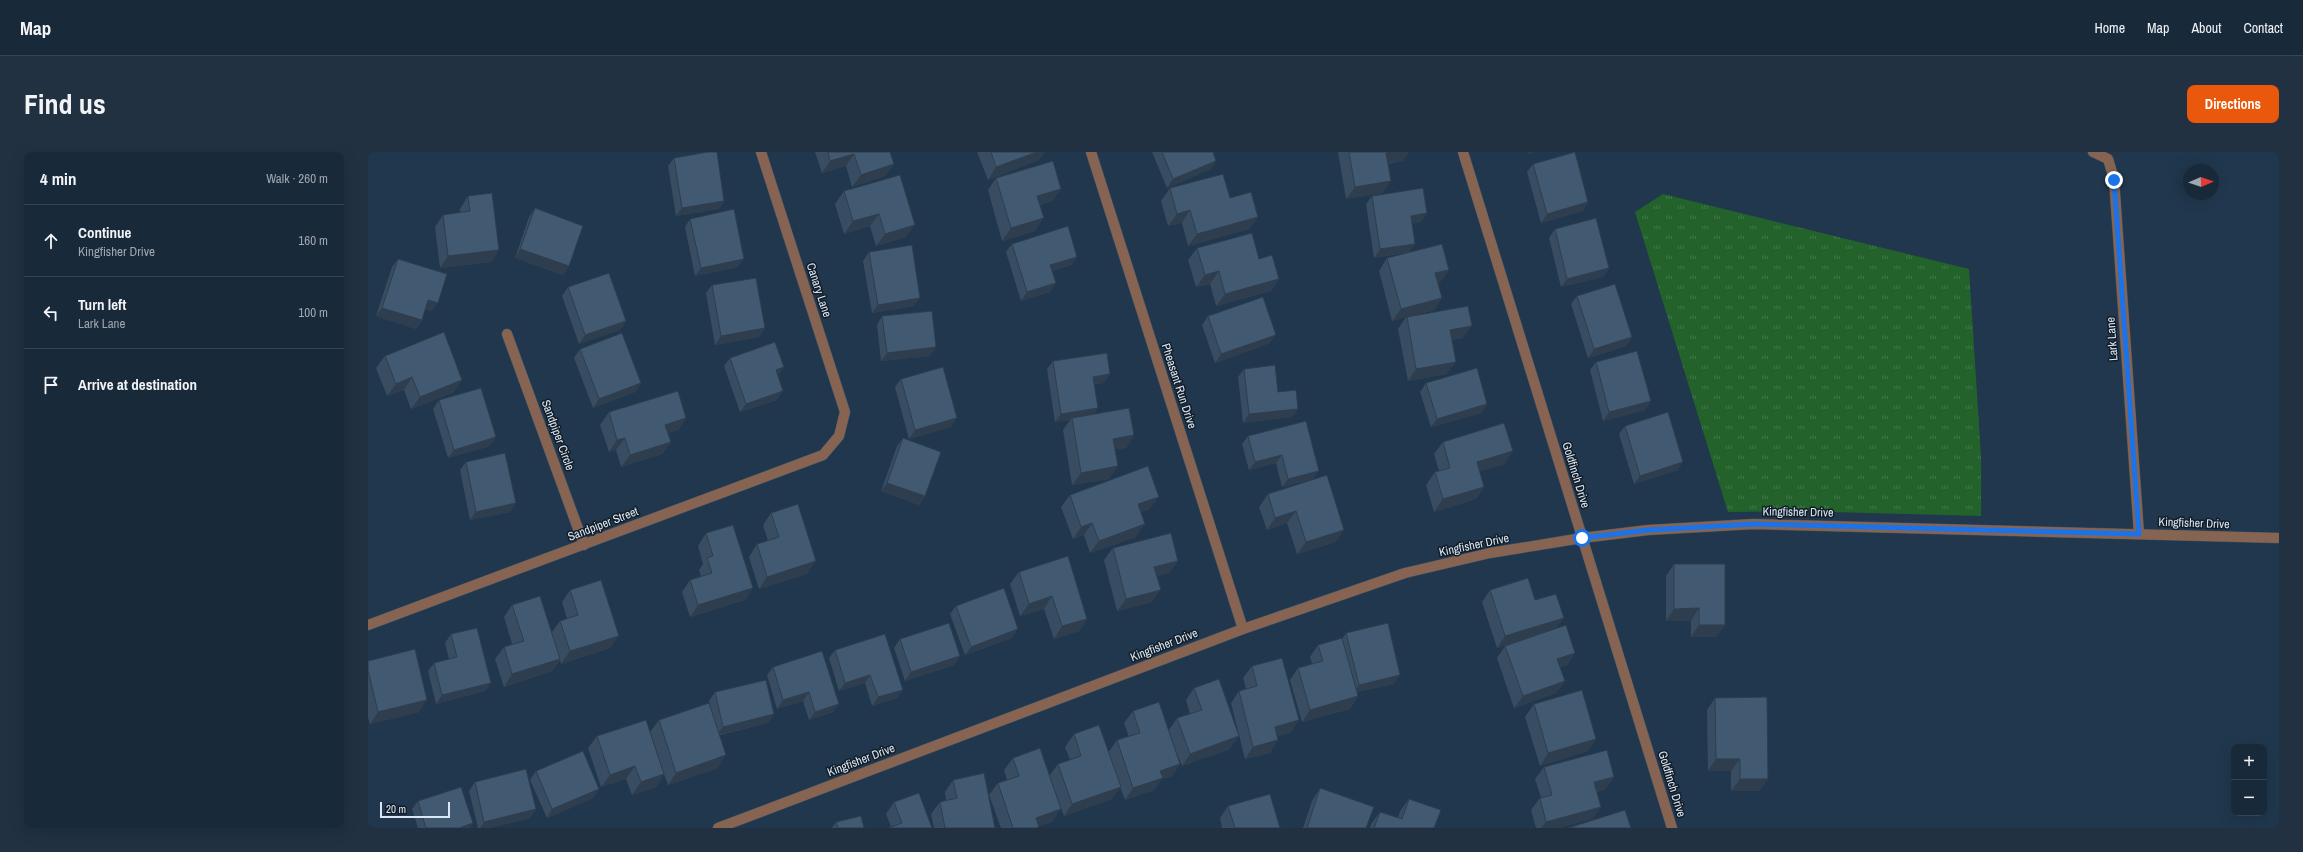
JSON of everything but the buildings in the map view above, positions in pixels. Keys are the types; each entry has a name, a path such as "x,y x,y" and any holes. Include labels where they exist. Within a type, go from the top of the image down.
{"street":[{"name":"Canary Lane","path":"761,152 845,412 839,436"},
{"name":"Pheasant Run Drive","path":"1091,152 1243,629"},
{"name":"Goldfinch Drive","path":"1463,152 1672,828"},
{"name":"Lark Lane","path":"2094,152 2108,159 2114,180 2139,534"},
{"name":"Sandpiper Circle","path":"508,334 584,545"},
{"name":"Sandpiper Street","path":"368,625 823,455 839,436"},
{"name":"Kingfisher Drive","path":"718,828 1243,629 1405,573 1490,553 1582,538 1648,530 1754,524 2279,538"}],"green space":[{"path":"1663,194 1969,269 1981,457 1981,516 1794,511 1728,512 1635,212"}],"route":[{"path":"1582,538 1648,530 1754,524 2139,534 2114,180"}]}
